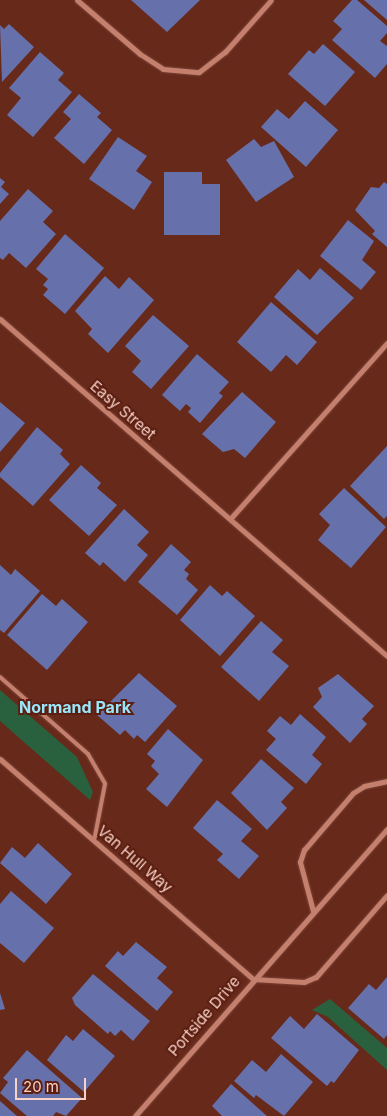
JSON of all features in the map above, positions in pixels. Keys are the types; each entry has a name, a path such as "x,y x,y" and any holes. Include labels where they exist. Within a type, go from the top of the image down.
{"street":[{"path":"77,0 140,54 163,69 199,72 225,52 271,0"},
{"name":"Easy Street","path":"0,319 387,656"},
{"path":"230,520 387,343"},
{"name":"Van Hull Way","path":"0,759 253,978"},
{"path":"313,911 300,862 304,850 354,793 364,786 387,781"},
{"name":"Portside Drive","path":"135,1116 253,978 387,829"},
{"path":"253,978 304,982 316,977 387,895"}],"lane":[{"path":"0,677 88,754 105,784 94,841"}],"green space":[{"path":"0,690 77,757 93,792 90,800 0,721"},
{"path":"330,999 387,1048 387,1070 328,1017 312,1010"}],"building":[{"path":"131,0 200,0 167,32"},
{"path":"352,0 357,0 387,26 387,33 380,41 387,46 387,64 375,78 332,40 342,29 333,21"},
{"path":"364,0 387,0 387,20"},
{"path":"9,24 34,47 2,82 0,25 4,29"},
{"path":"323,44 355,72 325,106 288,74 309,50 314,54"},
{"path":"40,52 64,73 58,80 72,92 33,137 7,115 21,98 9,88"},
{"path":"79,94 101,113 97,117 112,130 84,164 54,138 71,119 63,112"},
{"path":"305,101 338,130 306,167 261,127 277,109 289,119"},
{"path":"118,137 147,156 136,171 152,182 134,210 89,179"},
{"path":"254,139 261,147 274,141 294,177 256,202 226,160"},
{"path":"164,172 202,172 202,184 220,184 220,235 164,235"},
{"path":"0,178 5,182 1,187 9,194 0,204"},
{"path":"384,182 387,184 387,247 372,234 375,231 355,210 371,187 379,188"},
{"path":"28,189 53,211 43,222 56,234 26,268 9,253 3,260 0,258 0,221"},
{"path":"348,220 374,241 362,260 376,272 361,290 320,256"},
{"path":"65,234 104,268 65,314 43,295 48,289 43,285 48,279 36,269"},
{"path":"320,268 354,298 317,335 274,297 298,269 310,280"},
{"path":"105,276 119,289 129,277 154,300 108,353 88,334 92,329 75,311"},
{"path":"271,302 317,342 297,365 286,355 271,372 237,342"},
{"path":"153,315 189,346 151,389 132,372 141,361 125,346"},
{"path":"197,354 229,382 219,393 223,396 200,423 188,412 191,408 186,404 180,411 162,395"},
{"path":"242,392 276,422 245,458 234,449 223,452 202,434"},
{"path":"0,402 25,423 0,452"},
{"path":"37,427 63,450 60,454 70,464 33,506 0,477 0,473"},
{"path":"387,446 387,516 384,519 350,486"},
{"path":"81,465 101,483 97,488 117,505 89,536 49,500"},
{"path":"344,488 386,527 351,568 318,540 330,525 319,514"},
{"path":"124,509 149,532 137,545 148,555 125,582 103,562 100,566 85,553"},
{"path":"171,544 191,562 184,570 189,574 186,579 198,590 177,615 138,582"},
{"path":"0,565 11,575 15,569 40,591 4,633 0,630"},
{"path":"210,585 222,596 227,591 255,616 220,656 180,620"},
{"path":"42,594 56,606 62,599 88,622 47,670 7,635"},
{"path":"261,621 283,640 272,652 289,666 259,701 221,667"},
{"path":"139,673 177,706 145,742 137,735 134,739 125,730 120,735 97,715"},
{"path":"338,674 374,706 362,719 367,724 350,743 313,707 322,697 318,688"},
{"path":"300,714 326,737 312,755 322,764 306,784 266,750 276,739 267,731 280,716 291,725"},
{"path":"168,729 203,760 167,807 146,789 159,774 151,766 155,761 147,754"},
{"path":"261,759 294,788 281,802 287,808 267,830 231,793"},
{"path":"217,800 252,829 241,841 259,856 239,879 217,860 223,854 193,828"},
{"path":"38,843 72,874 46,904 0,863 12,847 25,858"},
{"path":"11,891 54,928 24,963 0,943 0,904"},
{"path":"136,942 167,967 157,978 173,992 157,1011 105,966 118,951 123,956"},
{"path":"93,974 150,1021 133,1041 121,1030 115,1036 110,1031 108,1034 75,1005 72,998"},
{"path":"387,977 387,1035 384,1039 348,1008 369,984 376,990"},
{"path":"0,993 5,1009 0,1010"},
{"path":"317,1014 359,1050 334,1083 331,1081 327,1086 271,1038 290,1016 304,1029"},
{"path":"83,1029 115,1056 84,1092 47,1060 66,1035 73,1041"},
{"path":"27,1050 82,1098 66,1116 56,1112 53,1116 27,1116 0,1093 8,1082 3,1078"},
{"path":"281,1054 313,1082 284,1116 256,1095 254,1098 234,1081 252,1060 266,1072"},
{"path":"231,1084 267,1116 222,1116 212,1106"},
{"path":"0,1101 17,1116 0,1116"}],"district":[{"name":"Normand Park","path":"75,707"}]}
